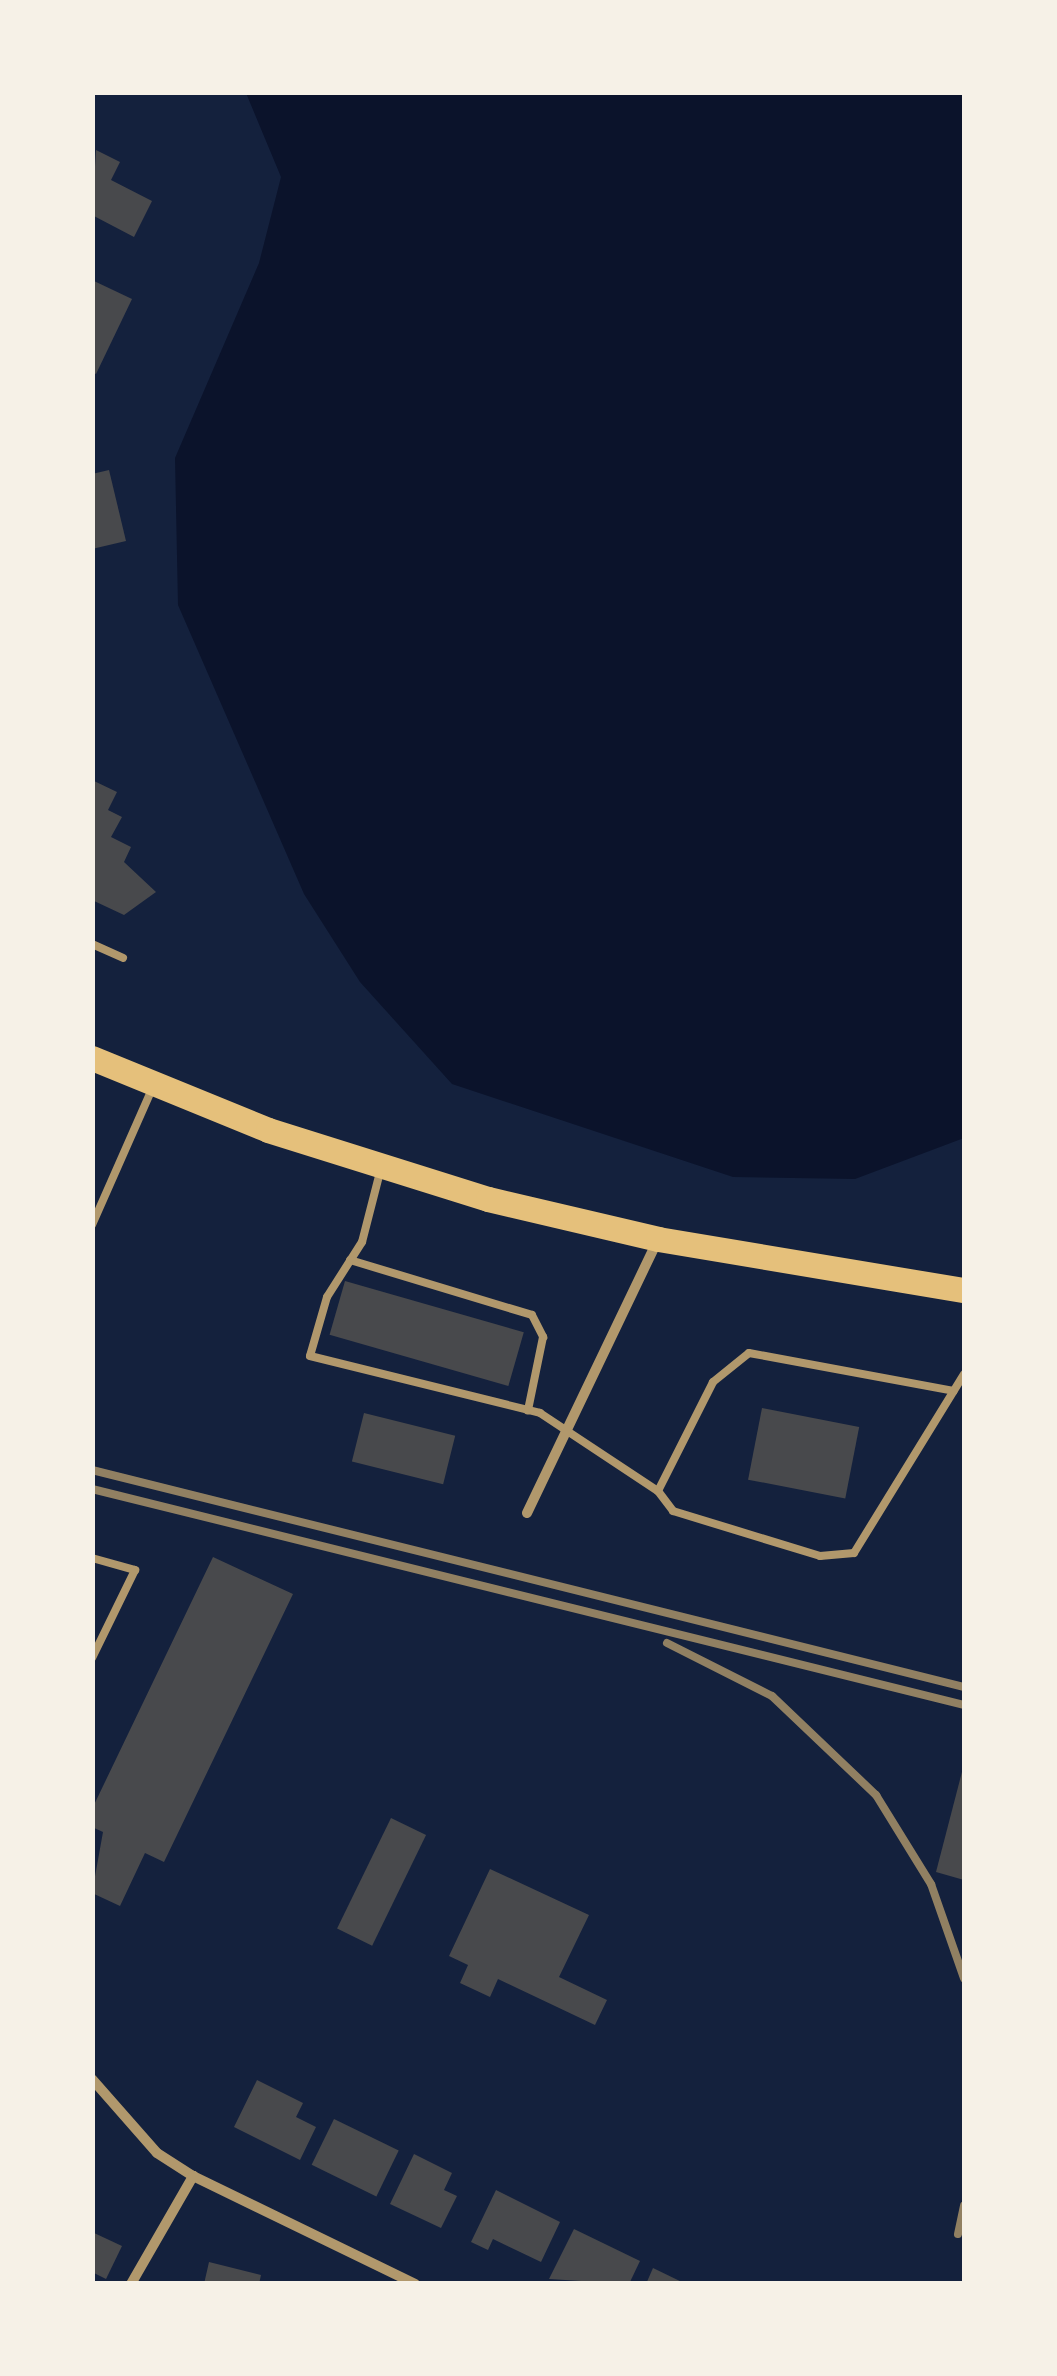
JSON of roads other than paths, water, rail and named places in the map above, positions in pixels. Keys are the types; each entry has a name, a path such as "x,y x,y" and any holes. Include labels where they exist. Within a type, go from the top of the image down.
{"main road":[{"path":"92,1058 154,1085 381,1168 658,1239 964,1290"}],"street":[{"path":"527,1512 658,1239"},
{"path":"92,2079 157,2153 193,2176 412,2283"},
{"path":"130,2284 193,2176"}],"lane":[{"path":"92,944 123,958"},
{"path":"92,1225 154,1085"},
{"path":"381,1168 350,1260 326,1297 310,1356 528,1410 568,1431 658,1491 673,1511 820,1556 854,1553 964,1374"},
{"path":"350,1260 532,1315 544,1337 528,1410"},
{"path":"658,1491 713,1382 750,1353 954,1392"},
{"path":"92,1558 136,1570 92,1658"}],"water":[{"path":"246,93 964,93 964,1138 855,1179 733,1177 452,1084 360,982 304,894 178,605 175,458 259,263 281,177"}],"railway":[{"path":"92,1470 964,1687"},
{"path":"92,1489 964,1705"},
{"path":"667,1643 772,1696 876,1795 931,1884 964,1978"},
{"path":"958,2234 964,2206"}]}
